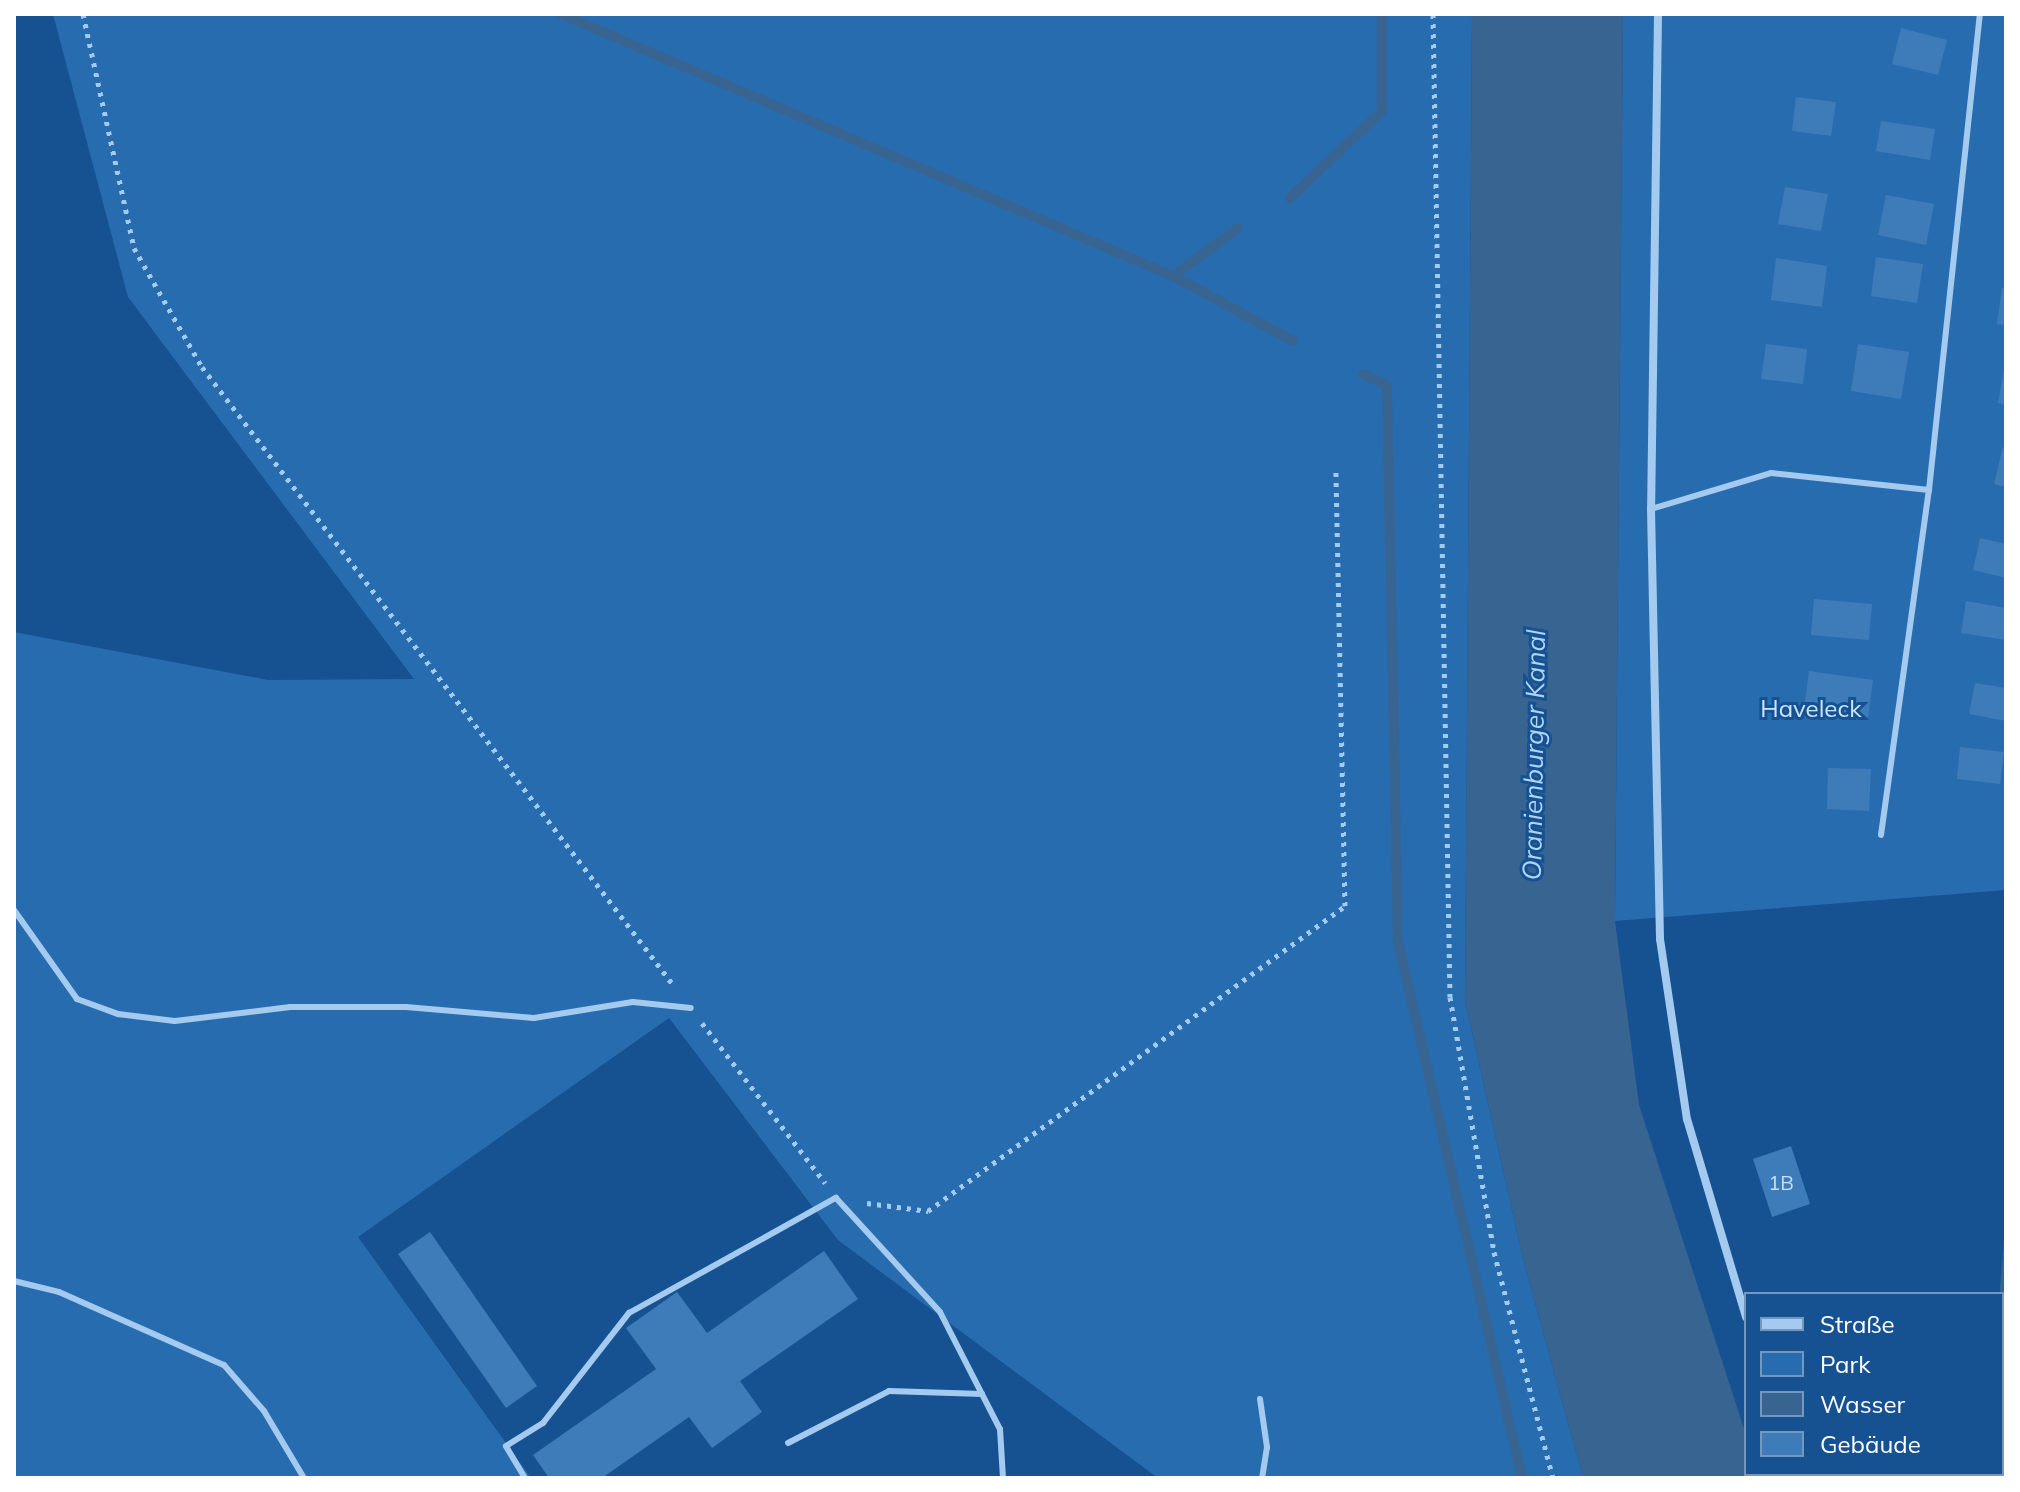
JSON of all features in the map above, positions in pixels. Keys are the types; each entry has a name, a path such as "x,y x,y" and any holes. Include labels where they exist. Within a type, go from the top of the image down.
{"street":[{"path":"1658,14 1651,509 1660,939 1687,1119 1744,1310"}],"lane":[{"path":"1881,835 1929,490 1980,14"},
{"path":"1651,509 1771,473 1929,490"},
{"path":"14,910 77,999 118,1014 175,1021 290,1007 406,1007 534,1018 633,1002 691,1008"},
{"path":"525,1478 506,1446 543,1423 629,1313 836,1198 940,1312 1000,1429 1003,1478"},
{"path":"14,1281 59,1292 224,1365 264,1411 304,1478"},
{"path":"788,1443 889,1391 982,1394"},
{"path":"1260,1399 1267,1447 1262,1478"}],"path":[{"path":"83,14 134,248 202,367 836,1198 928,1211 1345,906 1336,472"},
{"path":"1433,14 1450,997 1494,1252 1553,1478"}],"green space":[{"path":"53,14 1472,14 1465,1001 1523,1259 1583,1478 1158,1478 838,1240 669,1018 358,1237 531,1478 14,1478 14,632 268,680 414,679 128,297"},
{"name":"Haveleck","path":"1623,14 2006,14 2006,890 1615,921"}],"water":[{"name":"Oranienburger Kanal","path":"1472,14 1623,14 1615,921 1639,1105 1744,1429 1744,1476 1760,1478 1583,1478 1523,1259 1465,1001"},
{"path":"2006,1217 2006,1387 2004,1292 2000,1289"}],"building":[{"path":"1901,28 1947,40 1938,75 1892,64"},
{"path":"1796,97 1836,102 1831,136 1792,131"},
{"path":"1881,121 1935,129 1930,160 1876,151"},
{"path":"1785,187 1828,194 1821,231 1778,224"},
{"path":"1886,195 1934,204 1926,245 1878,235"},
{"path":"1876,257 1923,264 1917,303 1871,296"},
{"path":"1776,258 1827,266 1822,307 1771,300"},
{"path":"2002,288 2006,289 2006,325 1997,324"},
{"path":"1766,344 1807,349 1803,384 1761,379"},
{"path":"1858,344 1909,352 1901,399 1851,391"},
{"path":"2006,369 2006,405 1998,403"},
{"path":"2003,447 2006,448 2006,487 1994,484"},
{"path":"1980,538 2006,544 2006,578 1973,570"},
{"path":"1814,599 1872,604 1869,640 1811,635"},
{"path":"1966,601 2006,608 2006,640 1961,633"},
{"path":"1809,671 1873,680 1868,718 1804,709"},
{"path":"1975,683 2006,688 2006,721 1969,714"},
{"path":"1960,747 2004,752 2000,784 1957,779"},
{"path":"1828,768 1871,769 1869,811 1827,809"},
{"path":"1791,1146 1810,1204 1772,1217 1753,1159"},
{"path":"430,1232 537,1386 506,1408 398,1254"},
{"path":"824,1251 858,1299 740,1381 762,1412 712,1448 689,1417 602,1478 549,1478 533,1455 656,1369 626,1328 677,1292 707,1333"},
{"path":"1858,1476 1890,1478 1858,1478"}],"waterway":[{"path":"561,14 1173,276 1293,341"},
{"path":"1290,198 1382,111 1382,14"},
{"path":"1173,276 1238,228"},
{"path":"1363,374 1387,385 1398,942 1522,1478"}]}
